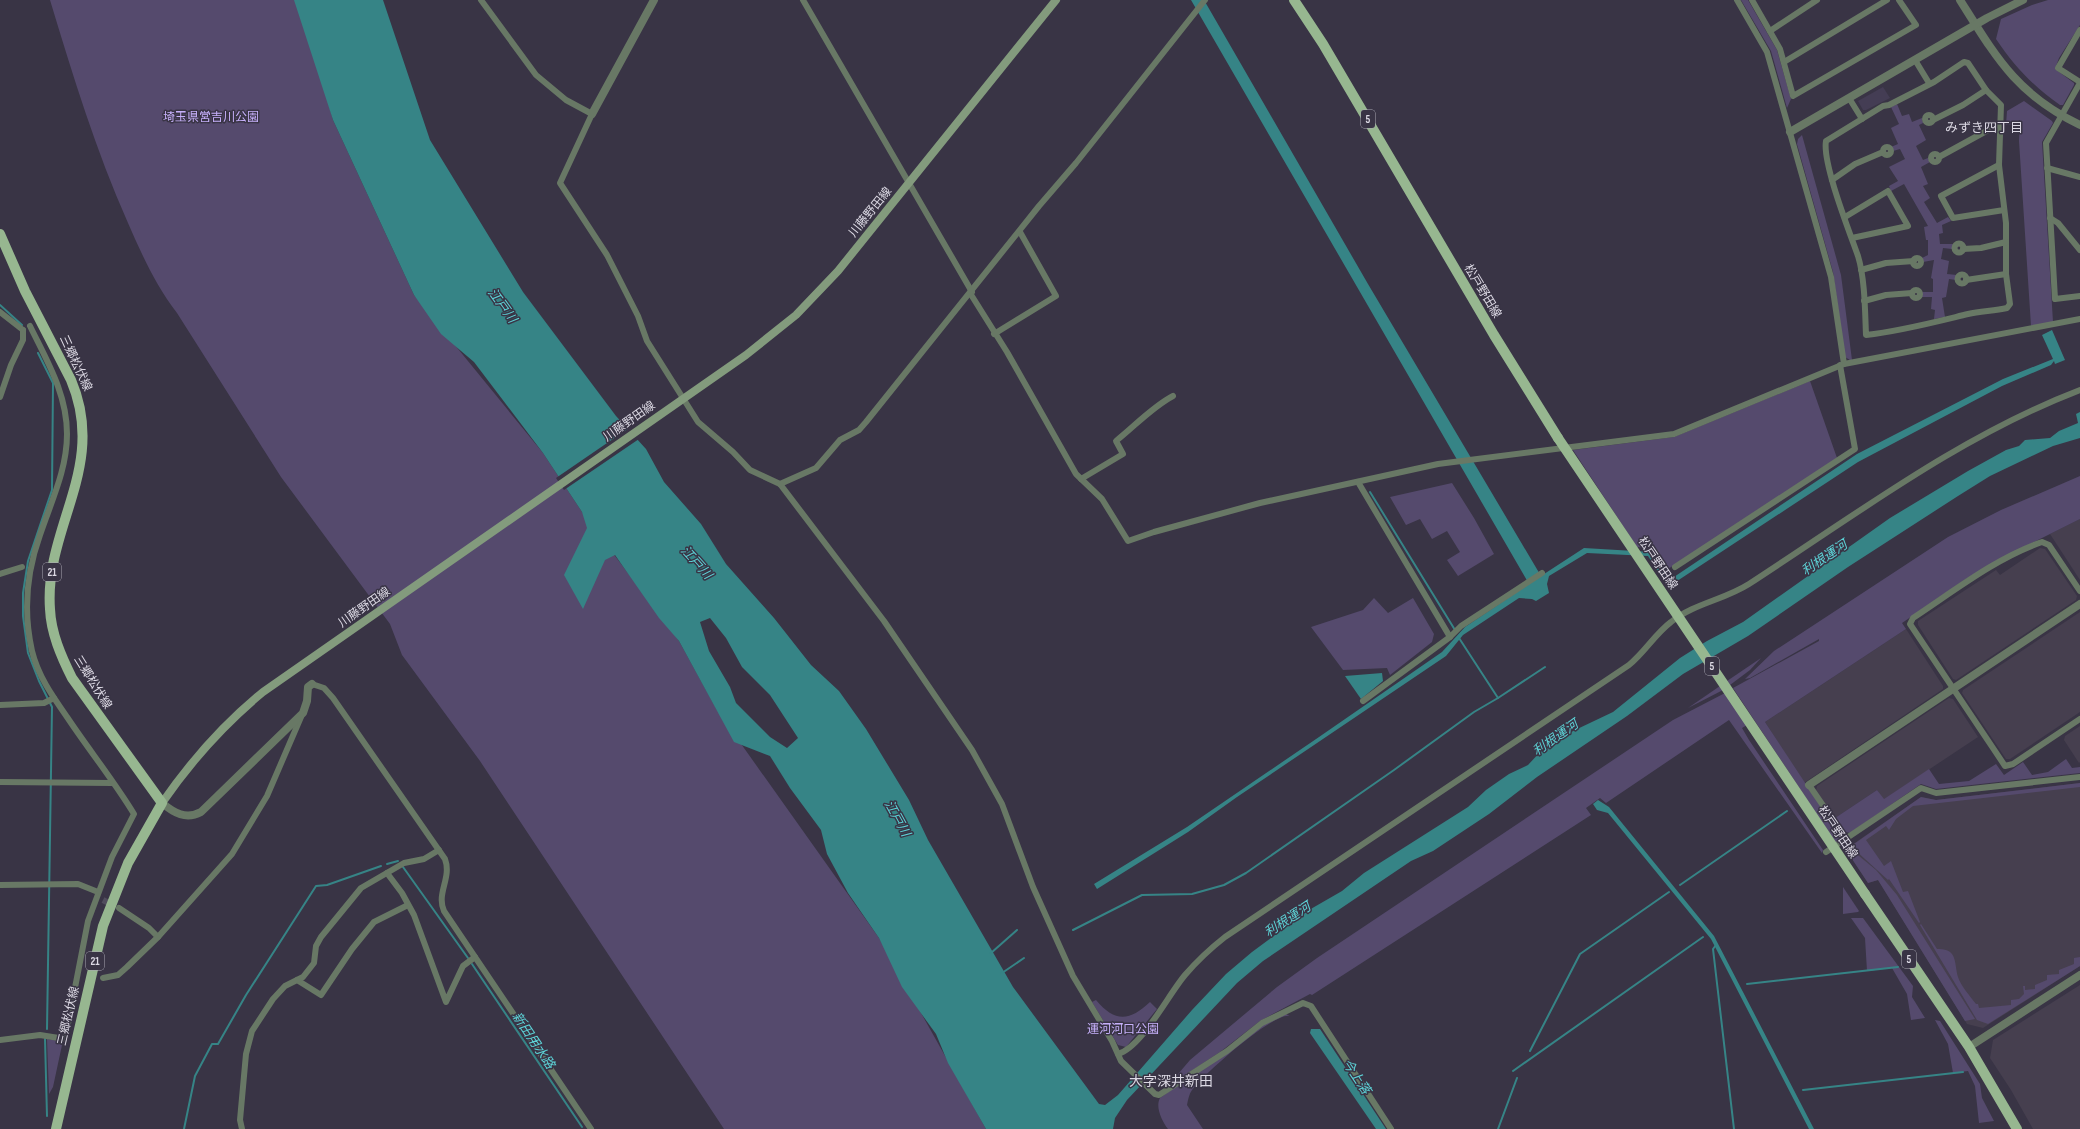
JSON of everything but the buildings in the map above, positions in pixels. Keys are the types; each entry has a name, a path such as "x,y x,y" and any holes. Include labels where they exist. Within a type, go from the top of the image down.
{"main road":[{"name":"川藤野田線","path":"162,803 179,778 229,722 250,703 282,678 680,401 773,334 822,288 1056,0"},
{"name":"松戸野田線","path":"1294,0 1323,44 1478,308 1558,438 1969,1047 2017,1129"},
{"name":"三郷松伏線","path":"0,234 25,291 78,396 83,430 80,472 60,538 50,585 50,609 54,634 72,678 162,803 128,864 104,926 56,1129"}],"street":[{"path":"481,0 536,74 566,100 592,114"},
{"path":"654,0 592,114 560,183 607,255 638,316 647,341 680,401 698,422 733,452 745,466 750,470 780,484 884,621 983,767 1002,804 1033,887 1064,959 1124,1066 1151,1090 1159,1095 1227,1051 1262,1022 1303,1002 1311,1006 1391,1129"},
{"path":"803,0 1076,474 1110,509 1128,541 1208,517 1358,482 1454,462 1674,434 1842,364 2080,319"},
{"path":"780,484 816,468 840,440 859,430 1076,163 1205,0"},
{"path":"1675,567 1855,449 1831,277 1767,52 1737,0"},
{"path":"1752,0 1780,49 1794,96 1916,25 1900,0"},
{"path":"1770,31 1817,0"},
{"path":"1784,62 1887,0"},
{"path":"1960,0 2011,76 2049,109 2080,125"},
{"path":"1790,132 1976,25 2023,0"},
{"path":"2080,30 2058,68 2080,83 2046,143 2055,299 2080,296"},
{"path":"1915,60 1928,83"},
{"path":"1964,62 1968,63 1986,90 2002,105 2000,165 2008,258 2006,274 2010,304 2008,308 1966,315 1892,332 1866,335 1860,270 1852,238 1832,180 1827,161 1826,141 1862,119 1928,83 1964,62"},
{"path":"1933,120 1964,105 1986,90"},
{"path":"1849,98 1862,119"},
{"path":"1939,157 2001,123"},
{"path":"1832,180 1855,164 1883,152"},
{"path":"2000,165 1941,196 1953,218 2004,210"},
{"path":"2047,168 2080,177"},
{"path":"1844,217 1888,191 1908,226 1852,238"},
{"path":"2050,218 2058,223 2080,250"},
{"path":"994,334 1056,296 1020,232"},
{"path":"1963,249 1981,248 2006,242"},
{"path":"1860,270 1886,263 1914,261"},
{"path":"1966,280 2006,274"},
{"path":"1864,302 1886,295 1912,293"},
{"path":"0,312 23,330"},
{"path":"23,330 41,321"},
{"path":"0,1040 40,1035 65,1039 88,921 112,857 134,814 54,698 45,683 33,653 26,613 27,588 39,536 62,472 67,434 62,397 30,326"},
{"path":"0,397 22,340 23,330"},
{"path":"1118,1054 1126,1051 1142,1034 1184,975 1225,937 1629,665 1660,632 1687,610 1736,593 1933,463 2014,419 2080,390"},
{"path":"1081,479 1123,454 1116,441 1133,429 1160,403 1173,396"},
{"path":"1358,482 1450,637"},
{"path":"2080,591 2049,545 2042,542 1994,566 1911,621 1911,627 2005,766 2013,764 2080,719"},
{"path":"0,574 22,567"},
{"path":"1363,701 1450,637 1461,626 1542,573"},
{"path":"1846,840 1810,785 2080,604"},
{"path":"102,978 118,975 158,937 210,881 238,845 267,796 303,713 307,702 308,686 312,684 324,688 333,698 439,850 448,867 447,878 441,894 442,906 591,1129"},
{"path":"0,705 44,703 54,698"},
{"path":"162,803 181,815 193,816 201,812 303,713"},
{"path":"1826,852 1846,840 1921,788 1936,793 2080,777"},
{"path":"0,782 112,783"},
{"path":"242,1129 240,1120 248,1040 263,1013 285,986 303,976 314,963 316,946 358,891 404,863 424,859 439,850"},
{"path":"387,873 414,915 446,1002 463,966 475,957"},
{"path":"0,885 78,884 97,894 104,900"},
{"path":"297,980 321,995 352,948 374,922 408,905"},
{"path":"119,908 158,937"},
{"path":"1969,1047 2080,975"}],"shaded area":[{"path":"1883,87 1890,98 1866,110 1863,110 1858,101"},
{"path":"2080,519 2080,580 2050,534"},
{"path":"2040,548 2045,549 2077,596 2076,600 1956,680 1953,679 1918,625 1918,621 1996,570 2000,575"},
{"path":"2080,612 2080,712 2010,759 2006,759 1962,693 1963,690"},
{"path":"1906,629 1943,686 1943,689 1804,783 1765,722"},
{"path":"1949,698 1953,699 1978,737 1883,800 1877,790 1835,818 1816,791 1817,786"},
{"path":"2080,726 2079,763 2064,740 2065,736"},
{"path":"2080,783 2080,966 1983,1028 1967,1024 1878,880 1868,883 1846,849 1921,797 1936,800"},
{"path":"2080,985 2080,1129 2033,1129 2011,1090 1990,1058 1993,1040"}],"green space":[{"name":"埼玉県営吉川公園","path":"50,0 300,0 333,120 414,295 543,453 582,512 679,641 717,710 879,938 986,1129 724,1129 480,761 402,655 390,624 281,477 177,313 162,292 150,270 116,196 76,85"},
{"path":"1741,0 1748,0 1777,50 1791,99 1787,108 1771,51"},
{"path":"2048,0 2080,0 2080,25 2059,58 2055,69 2074,83 2063,105 2060,105 2033,83 2017,67 1996,39 2001,19 2032,5"},
{"path":"2024,101 2053,123 2042,142 2053,322 2031,326 2019,141 2020,120 2010,125 2006,125 2007,111"},
{"path":"1897,104 1902,116 1909,114 1912,122 1922,118 1923,123 1919,125 1926,140 1916,146 1923,160 1928,158 1930,162 1921,167 1928,184 1923,186 1930,198 1924,202 1937,223 1948,217 1951,221 1942,225 1943,233 1939,234 1940,244 1953,244 1952,249 1943,248 1941,259 1949,261 1947,274 1957,275 1956,280 1949,279 1946,297 1942,298 1945,317 1934,319 1935,310 1931,309 1932,297 1922,297 1922,292 1933,292 1933,279 1931,278 1934,260 1923,262 1922,258 1928,255 1928,240 1926,240 1924,227 1928,226 1904,184 1891,191 1889,186 1898,181 1889,167 1905,159 1900,149 1893,151 1891,147 1898,144 1891,128 1899,124 1891,107"},
{"path":"1802,135 1841,275 1852,360 1845,357 1833,272 1797,144 1798,139"},
{"path":"1810,381 1837,458 1668,569 1655,549 1637,547 1573,450 1674,437"},
{"path":"2080,476 2080,519 2008,555 1966,579 1902,623 1906,629 1765,722 1842,839 1836,843 1733,688 1819,641 1819,639 1750,678 1745,679 1774,651 1948,537 2001,510"},
{"path":"1452,483 1494,554 1458,576 1447,560 1460,552 1447,531 1432,539 1420,519 1406,525 1390,497"},
{"path":"1374,598 1388,613 1413,598 1434,634 1432,642 1390,675 1387,668 1343,670 1311,627 1363,610"},
{"path":"1761,658 1750,670 1730,685 1727,681"},
{"path":"1720,686 1723,690 1688,708"},
{"path":"1725,693 1747,725 1742,728 1749,740 1823,850 1822,853 1729,720 1606,803 1600,798 1586,808 1591,815 1312,995 1310,994 1260,1021 1220,1052 1167,1087 1190,1060 1277,987 1317,958 1673,720"},
{"path":"2066,759 2072,768 2080,767 2080,773 1936,789 1921,784 1850,833 1845,832 1835,818 1877,790 1884,799 1929,769 1939,784 1969,781 1996,764 2004,775 2023,762 2032,775 2048,772"},
{"path":"2080,783 2080,787 1913,806 1896,819 1889,830 1886,826 1866,840 1884,866 1891,861 1903,892 1908,891 1920,922 1919,923 1889,879 1888,880 1854,849 1854,844 1921,797 1936,800"},
{"path":"1853,851 1876,870 1897,895 1975,1019 1965,1021 1878,880 1868,883 1850,856"},
{"path":"1843,887 1859,911 1858,912 1843,914"},
{"path":"1851,918 1863,918 1913,986 1912,997 1925,1018 1911,1020 1907,994 1892,968 1867,971 1865,938"},
{"path":"1921,924 1937,949 1944,949 1952,954 1959,980 1976,1004 1978,1004 1979,1008 2011,1005 2011,1000 2019,999 2024,994 2023,986 2025,986 2025,990 2035,989 2035,985 2047,980 2047,975 2059,974 2059,970 2074,964 2074,958 2080,957 2080,966 1988,1024 1977,1020 1920,925"},
{"name":"運河河口公園","path":"1096,1000 1110,1013 1116,1016 1129,1016 1136,1013 1150,1002 1157,1009 1126,1047 1118,1045 1092,1002"},
{"path":"1286,1014 1290,1016 1281,1017 1269,1024 1255,1033 1224,1058 1192,1090 1189,1095 1187,1105 1203,1129 1168,1129 1159,1110 1158,1106 1160,1098 1263,1025"},
{"path":"1935,1020 1940,1021 1980,1084 1982,1098 1994,1121 1979,1123 1975,1086 1968,1071 1953,1073 1948,1044"},
{"path":"47,1039 59,1041 59,1044 62,1045 53,1087 49,1094"}],"water":[{"name":"江戸川","path":"294,0 383,0 430,140 523,292 616,416 646,449 664,482 701,524 726,564 774,618 811,665 839,691 866,729 909,800 928,840 1013,987 1099,1104 1105,1105 1118,1095 1192,1010 1226,974 1252,952 1309,910 1342,891 1364,873 1468,807 1486,790 1509,774 1528,765 1542,750 1553,746 1573,731 1613,712 1680,658 1707,641 1743,622 1890,518 1968,471 2006,450 2019,446 2025,440 2050,438 2059,431 2078,423 2076,414 2080,412 2080,438 2053,446 1990,476 1958,496 1848,567 1748,636 1683,674 1627,716 1537,777 1489,814 1433,851 1411,861 1263,961 1237,983 1127,1100 1115,1118 1113,1129 986,1129 948,1063 936,1034 902,987 879,938 848,893 827,854 821,830 790,788 770,756 734,742 679,641 659,618 615,555 605,560 583,609 564,575 587,528 582,512 543,453 474,362 441,334 414,295 333,120","holes":["710,618 726,638 742,667 770,695 798,738 787,748 770,737 736,703 730,687 709,651 700,622"]},
{"path":"1191,0 1204,0 1368,284 1541,576 1584,548 1651,552 1668,578 1671,579 1857,454 2003,379 2053,359 2042,335 2052,330 2065,360 2055,364 2054,361 2051,365 2002,386 1858,462 1668,587 1648,556 1587,553 1549,576 1547,584 1549,593 1536,601 1532,599 1519,598 1463,635 1446,656 1237,797 1188,832 1097,889 1094,884 1187,827 1319,737 1442,652 1465,627 1529,584"},
{"path":"1382,673 1383,681 1361,699 1345,676"},
{"path":"1598,800 1609,807 1714,936 1814,1129 1809,1129 1711,939 1608,813 1597,810 1593,804"},
{"path":"1311,1029 1320,1029 1386,1129 1376,1129 1310,1033"}],"pier":[{"path":"629,428 639,439 564,490 556,478"}],"waterway":[{"path":"0,305 22,325"},
{"path":"38,353 53,383 52,490 28,561 23,593 23,616 28,653 39,681 52,707 47,1029"},
{"path":"1370,492 1455,630"},
{"path":"1459,638 1498,698"},
{"path":"1073,930 1142,895 1192,894 1224,885 1246,873 1394,770 1474,712 1545,667"},
{"path":"1680,885 1787,811"},
{"path":"387,864 398,861"},
{"path":"184,1129 195,1076 212,1044 218,1044 246,995 316,886 327,885 381,866"},
{"name":"新田用水路","path":"403,867 468,958"},
{"path":"1530,1051 1580,954 1669,892"},
{"path":"991,953 1017,930"},
{"path":"1513,1071 1703,937"},
{"path":"1716,945 1713,949 1734,1129"},
{"path":"1002,973 1024,958"},
{"name":"新田用水路","path":"472,964 582,1127"},
{"path":"1747,984 1898,967"},
{"path":"45,1039 47,1116"},
{"path":"1803,1090 1963,1072"},
{"path":"1498,1129 1517,1078"}],"tunnel":[{"path":"103,900 114,906"}],"district":[{"name":"みずき四丁目","path":"1984,127"},
{"name":"大字深井新田","path":"1171,1081"}],"water label":[{"name":"利根運河","path":"1824,557"},
{"name":"利根運河","path":"1555,737"},
{"name":"利根運河","path":"1287,919"},
{"name":"今上落","path":"1357,1076"}]}
